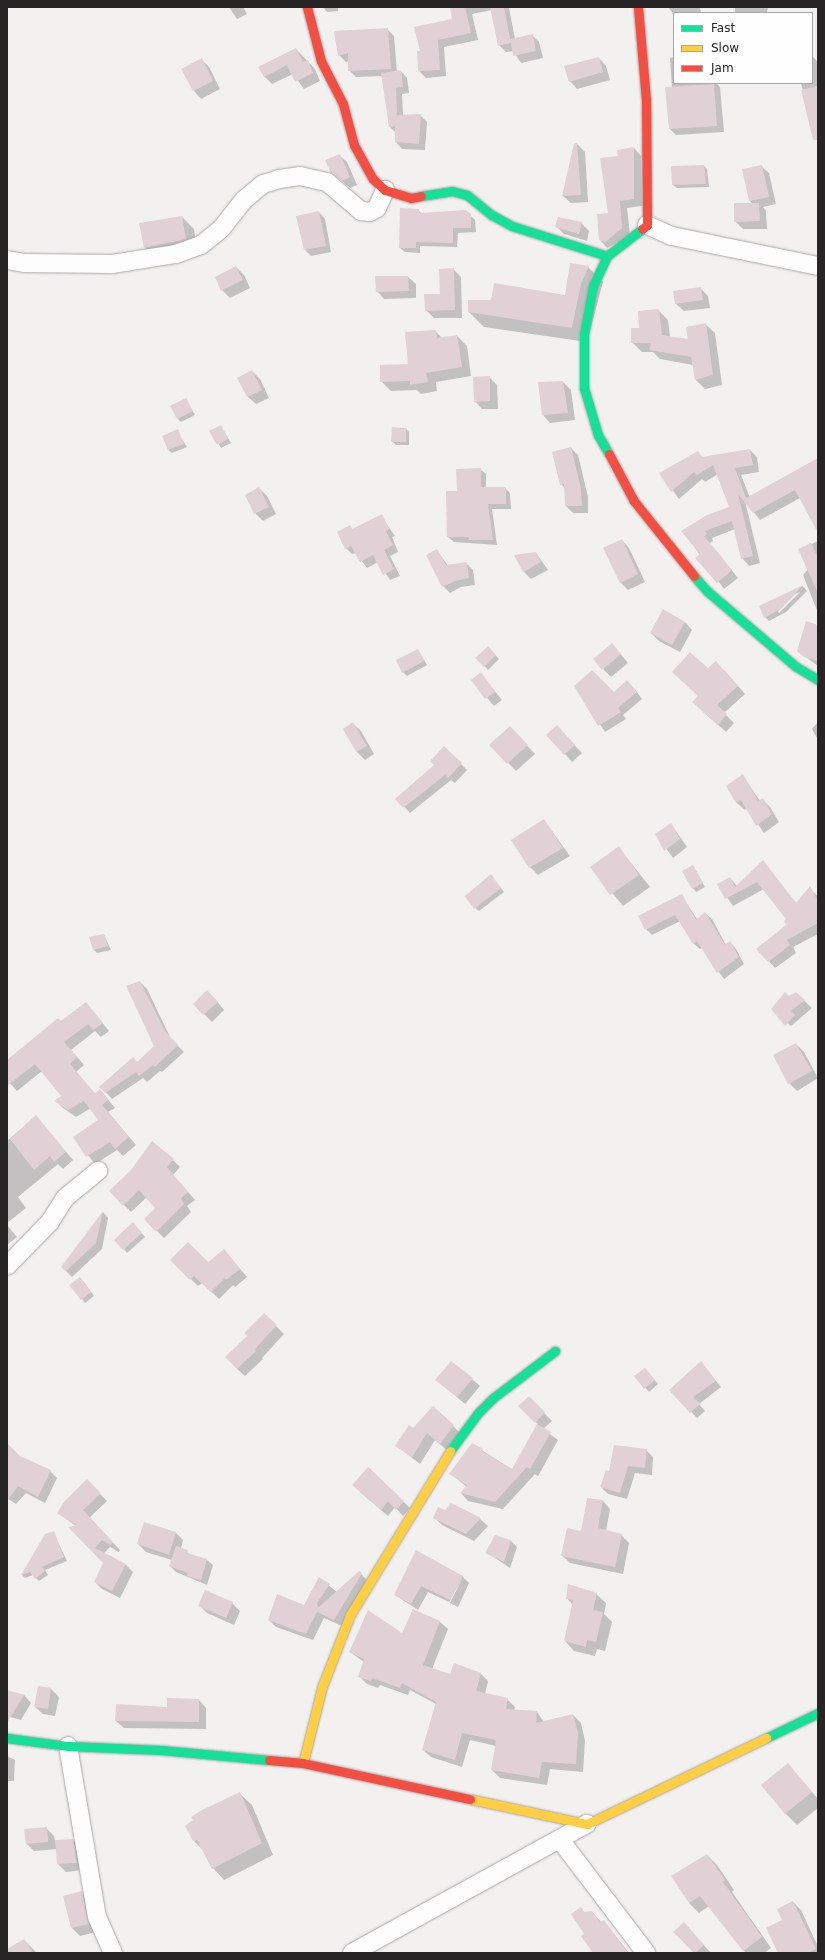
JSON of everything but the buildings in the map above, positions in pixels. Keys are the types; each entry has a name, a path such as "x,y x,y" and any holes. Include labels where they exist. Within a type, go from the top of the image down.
{"street":[{"path":"307,7 321,61 343,104 354,145 373,179 385,190 411,198 452,191 467,195 492,215 512,226 607,256"},
{"path":"638,7 646,100 647,225"},
{"path":"7,260 24,263 112,264 176,254 201,245 221,229 249,196 263,184 279,179 300,176 327,182 361,212 370,212 377,208 385,190"},
{"path":"647,225 607,256 593,286 584,334 584,388 598,435 634,501 707,591 795,666 818,680"},
{"path":"647,225 672,236 818,266"},
{"path":"7,1266 50,1222 65,1198 98,1171"},
{"path":"303,1763 322,1686 350,1615 412,1516 439,1467 478,1413 493,1398 555,1351"},
{"path":"360,1951 588,1824 818,1713"},
{"path":"7,1738 68,1746 161,1750 303,1763 588,1824"},
{"path":"68,1746 97,1917 113,1953"},
{"path":"561,1840 646,1953"}],"traffic: fast":[{"path":"421,196 452,191 467,195 492,215 512,226 607,256"},
{"path":"609,454 598,435 584,388 584,334 593,286 607,256 642,229"},
{"path":"694,576 707,591 795,666 818,680"},
{"path":"450,1451 478,1413 493,1398 555,1351"},
{"path":"766,1738 818,1713"},
{"path":"7,1738 68,1746 161,1750 269,1760"}],"traffic: slow":[{"path":"303,1763 322,1687 350,1615 450,1451"},
{"path":"470,1799 587,1824 766,1738"}],"traffic: jam":[{"path":"307,7 321,61 343,104 354,145 373,179 385,190 411,198 421,196"},
{"path":"638,7 646,100 647,225 642,229"},
{"path":"609,454 634,501 694,576"},
{"path":"269,1760 303,1763 470,1799"}]}
